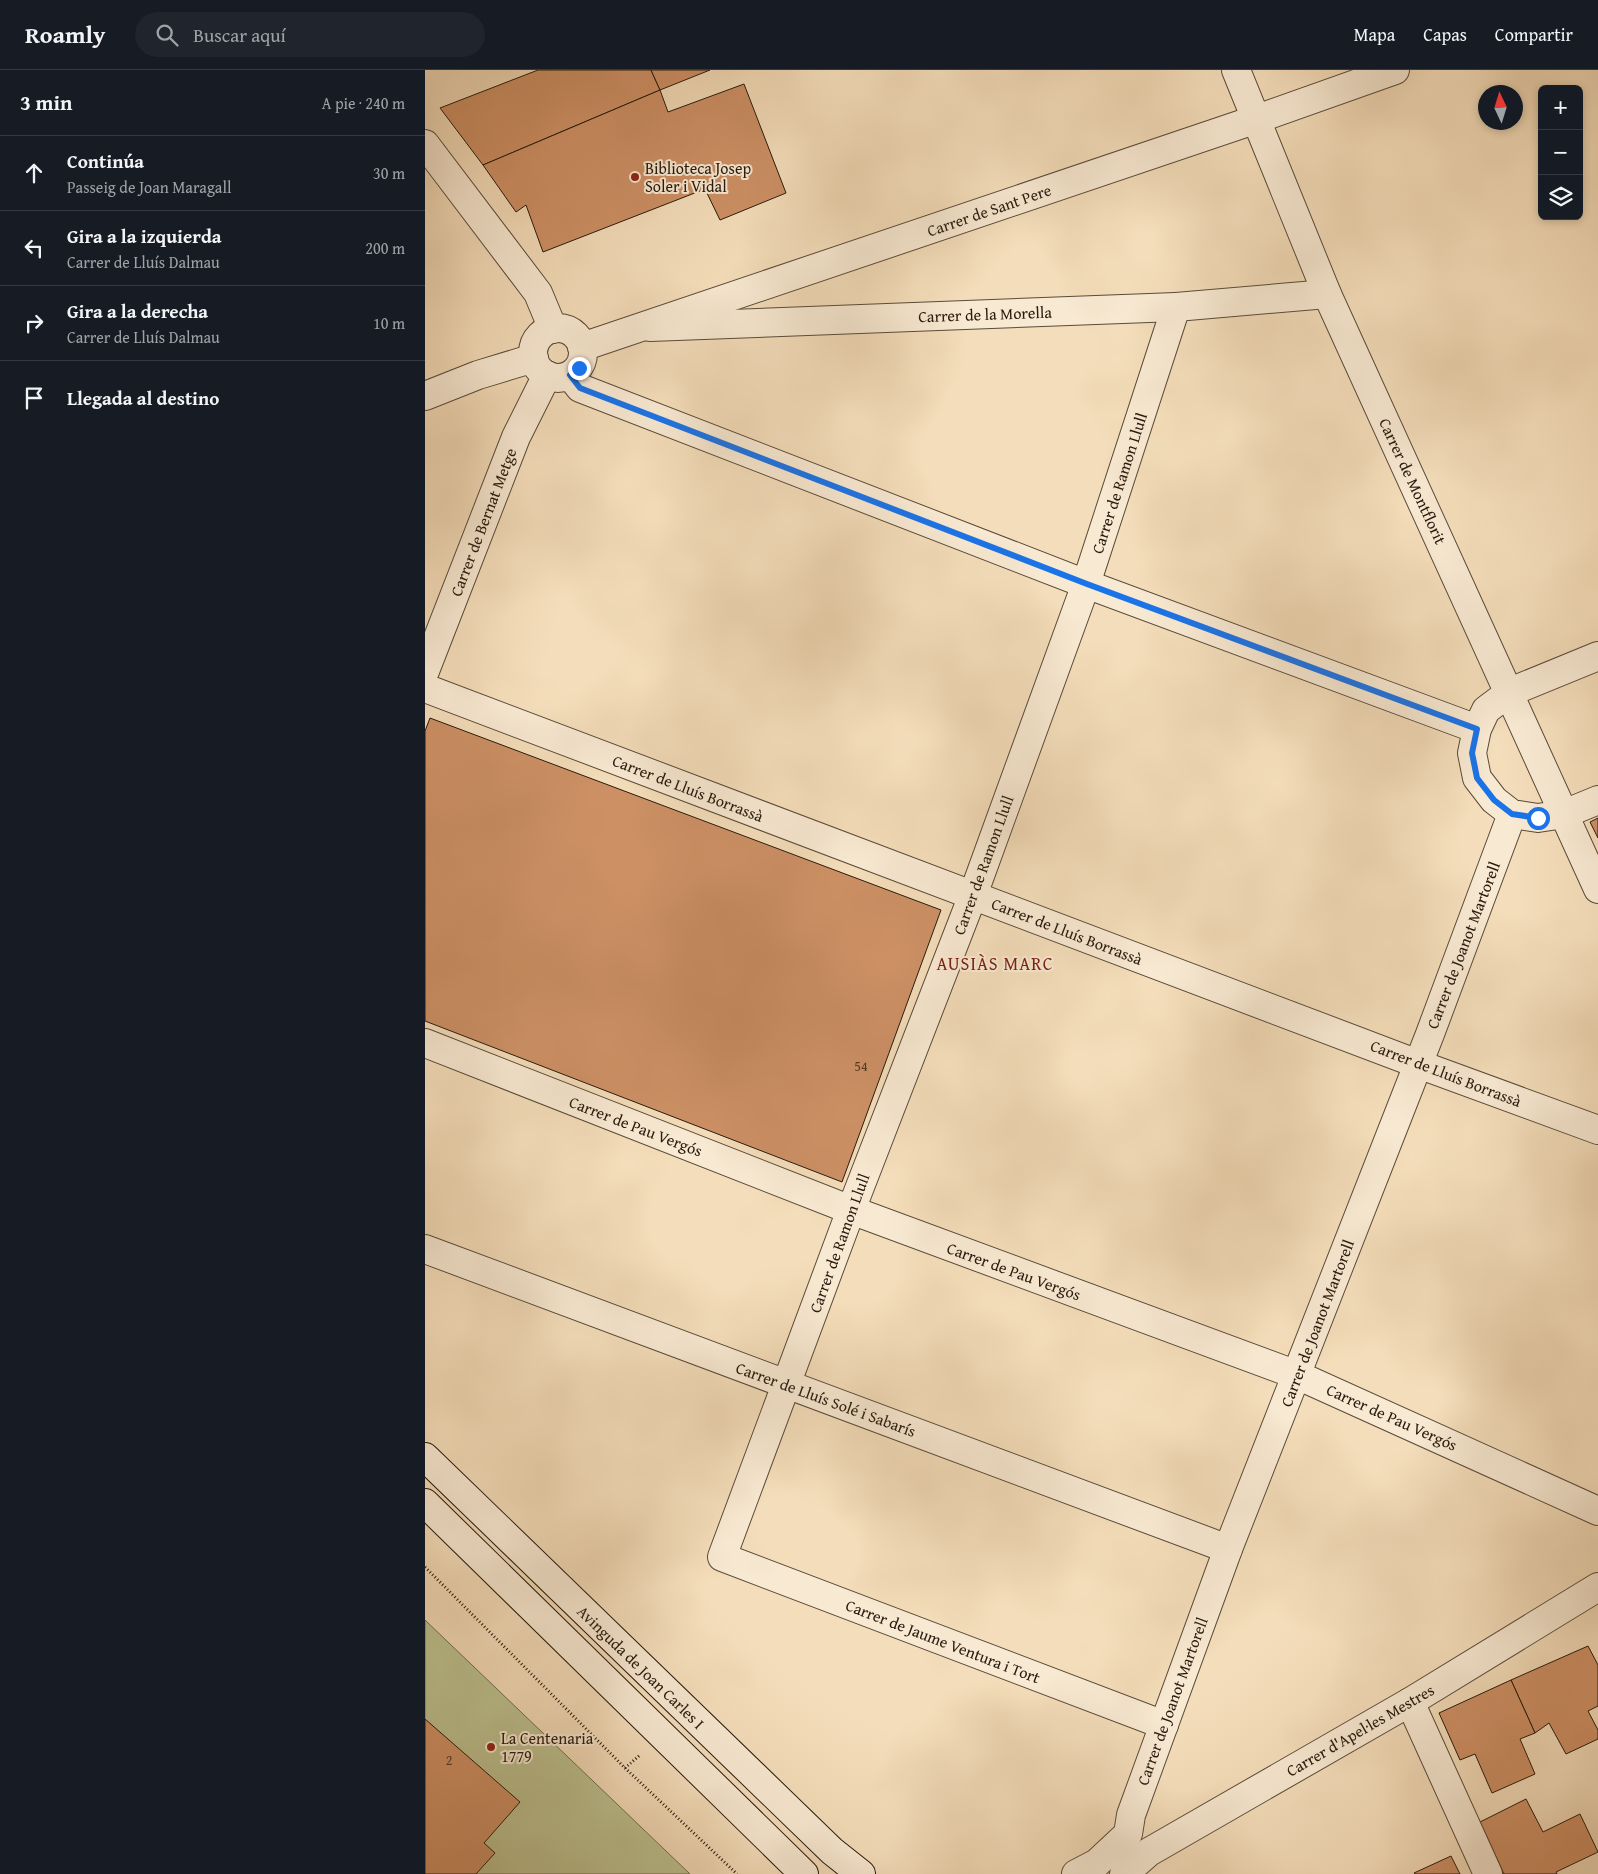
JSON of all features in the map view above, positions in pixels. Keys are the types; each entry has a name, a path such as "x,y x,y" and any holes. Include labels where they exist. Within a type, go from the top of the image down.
{"street":[{"name":"Carrer de Montflorit","path":"1236,70 1327,294 1510,692 1598,890"},
{"name":"Carrer de Sant Pere","path":"582,347 1257,119 1395,70"},
{"path":"425,144 538,293 553,329"},
{"name":"Carrer de la Morella","path":"642,327 1176,307 1327,294"},
{"name":"Carrer de Ramon Llull","path":"722,1557 851,1210 973,895 1087,584 1176,307"},
{"path":"425,396 479,375 550,369 579,368 582,362 582,347 577,337 568,330 553,329 538,339 534,346 550,369 580,388 1087,584 1477,729"},
{"name":"Carrer de Bernat Metge","path":"425,671 515,437 550,369"},
{"path":"1598,656 1510,692 1486,710 1477,729 1472,753 1477,778 1494,800 1512,814 1538,818 1564,814 1598,800"},
{"name":"Carrer de Lluís Borrassà","path":"425,688 1417,1064 1598,1130"},
{"name":"Carrer de Joanot Martorell","path":"1128,1834 1131,1815 1228,1549 1297,1375 1512,814"},
{"name":"Carrer de Pau Vergós","path":"425,1043 851,1210 1297,1375 1598,1511"},
{"name":"Carrer de Lluís Solé i Sabarís","path":"425,1249 1228,1549"},
{"name":"Avinguda de Joan Carles I","path":"425,1457 832,1852 861,1874"},
{"name":"Avinguda de Joan Carles I","path":"425,1503 804,1874"},
{"name":"Carrer de Jaume Ventura i Tort","path":"722,1557 1164,1725"},
{"name":"Carrer d'Apel·les Mestres","path":"1125,1874 1149,1852 1409,1702 1598,1587"},
{"path":"1409,1702 1488,1874"},
{"path":"1076,1874 1097,1863 1128,1834 1149,1852"}],"path":[{"path":"425,1567 625,1768 737,1874"},
{"path":"625,1768 645,1751"}],"green space":[{"name":"La Centenaria 1779","path":"425,1620 690,1874 425,1874"}],"building":[{"path":"538,70 651,70 660,90 483,165 440,108"},
{"path":"651,70 710,70 660,90"},
{"name":"Biblioteca Josep Soler i Vidal","path":"744,84 786,193 720,220 705,189 543,252 526,205 516,212 483,165 660,90 668,112"},
{"path":"430,718 941,910 842,1182 425,1021 425,731"},
{"path":"1598,818 1598,838 1590,822"},
{"path":"1588,1646 1598,1665 1598,1706 1588,1711 1598,1730 1598,1739 1566,1754 1549,1723 1535,1733 1511,1680"},
{"path":"1511,1680 1535,1733 1520,1739 1535,1774 1492,1793 1475,1754 1460,1760 1439,1713"},
{"path":"425,1719 520,1802 484,1843 495,1853 476,1874 425,1874"},
{"path":"1526,1799 1543,1832 1580,1814 1598,1852 1556,1872 1557,1874 1504,1874 1480,1822"},
{"path":"1451,1856 1460,1874 1414,1873"}],"place":[{"name":"Biblioteca Josep Soler i Vidal","path":"635,177"},
{"name":"La Centenaria 1779","path":"491,1747"}],"district":[{"name":"AUSIÀS MARC","path":"995,963"}],"route":[{"path":"579,368 570,375 580,388 1087,584 1477,729 1472,753 1477,778 1494,800 1512,814 1538,818"}]}
